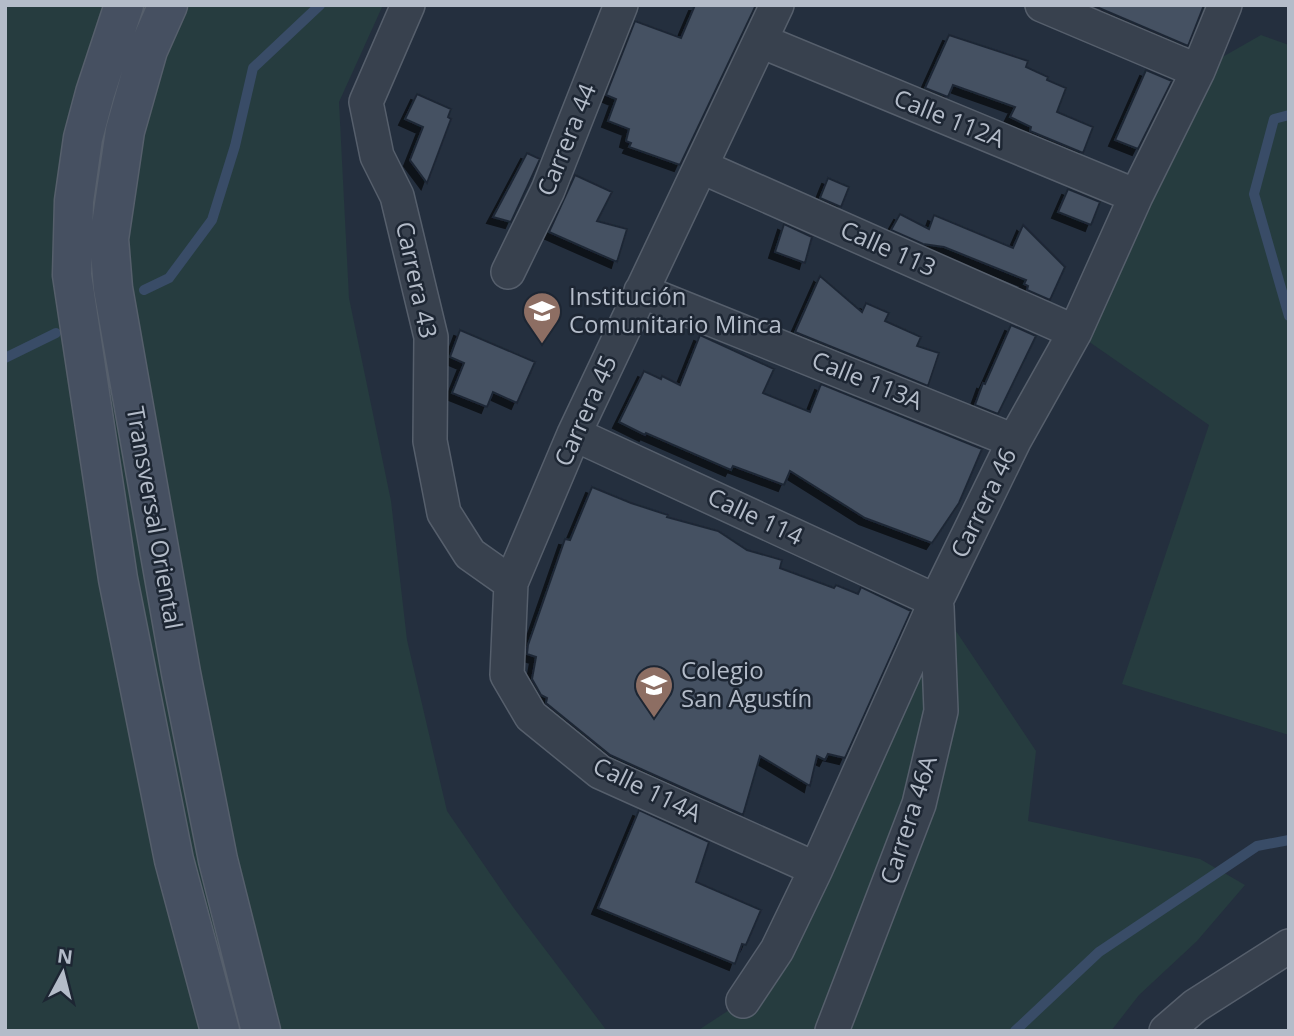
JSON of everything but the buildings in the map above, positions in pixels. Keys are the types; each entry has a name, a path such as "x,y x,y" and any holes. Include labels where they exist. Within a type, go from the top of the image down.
{"main road":[{"name":"Transversal Oriental","path":"124,5 94,93 83,138 74,201 72,275 121,593 174,860 220,1031"},
{"name":"Transversal Oriental","path":"168,5 148,50 125,131 109,239 113,288 181,673 218,860 261,1031"}],"street":[{"name":"Carrera 43","path":"408,5 366,102 377,156 397,196 431,337 430,440 444,513 470,554 510,583"},
{"name":"Carrera 44","path":"508,272 548,190 621,5"},
{"name":"Carrera 45","path":"507,675 510,583 574,434 777,5"},
{"path":"1042,5 1198,71"},
{"name":"Carrera 46","path":"743,1001 777,950 936,601 1014,441 1075,332 1136,196 1198,71 1225,5"},
{"name":"Calle 112A","path":"761,41 1136,196"},
{"name":"Calle 113","path":"702,167 1075,332"},
{"name":"Calle 113A","path":"641,291 1014,441"},
{"name":"Calle 114","path":"574,434 936,601"},
{"name":"Carrera 46A","path":"832,1031 919,804 941,711 936,601"},
{"name":"Calle 114A","path":"507,675 531,716 600,772 816,869"},
{"path":"1166,1031 1195,1006 1289,946"}],"green space":[{"path":"5,5 383,5 339,102 349,298 391,501 407,640 447,811 513,907 607,1031 5,1031"},
{"path":"1261,35 1289,45 1289,735 1122,684 1209,425 1075,332 1198,71"},
{"path":"936,601 1036,751 1028,821 1200,859 1245,885 1197,941 1139,995 1111,1031 697,1031 743,1001"}],"waterway":[{"path":"144,290 169,278 212,220 235,146 253,68 320,5"},
{"path":"1289,115 1274,119 1254,194 1289,316"},
{"path":"5,358 56,333"},
{"path":"1015,1031 1099,952 1257,846 1289,840"}],"place":[{"name":"Institución Comunitario Minca","path":"542,345"},
{"name":"Colegio San Agustín","path":"654,719"}]}
